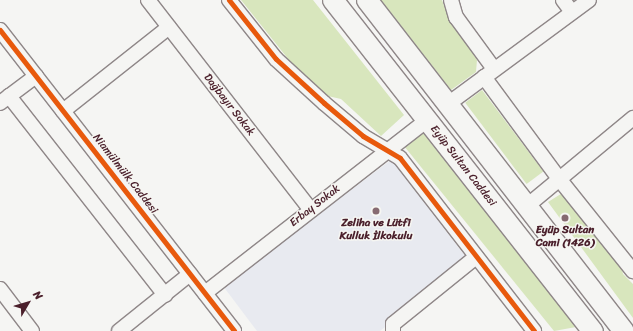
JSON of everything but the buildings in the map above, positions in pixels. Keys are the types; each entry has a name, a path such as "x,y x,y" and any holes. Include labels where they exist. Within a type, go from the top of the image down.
{"main road":[{"name":"Eyüp Sultan Caddesi","path":"333,0 588,328"},
{"path":"367,0 624,331"}],"street":[{"name":"Dağbayır Sokak","path":"148,0 310,209"},
{"path":"229,0 281,64 363,136 400,158 534,331"},
{"path":"451,0 456,17 489,73 560,180 633,271"},
{"path":"563,0 572,12"},
{"path":"448,104 589,0"},
{"path":"63,111 169,27"},
{"name":"Niamülmülk Caddesi","path":"0,30 234,331"},
{"path":"36,76 5,99 165,295"},
{"path":"527,206 633,118"},
{"name":"Erbay Sokak","path":"205,293 310,209 427,120"},
{"path":"393,331 393,324 476,257"},
{"path":"119,331 190,274"},
{"path":"0,290 32,331"}],"shaded area":[{"name":"Zeliha ve Lütfi Kulluk İlkokulu","path":"391,160 469,261 380,331 257,331 223,286"}],"green space":[{"path":"241,0 313,0 404,115 381,136 341,99 319,94 309,85"},
{"path":"381,0 442,0 447,14 477,60 476,72 451,90"},
{"path":"482,90 543,171 527,184 465,103"},
{"path":"423,133 576,327 554,331 404,146"},
{"path":"564,192 622,268 623,274 633,284 633,318 548,202"}],"cycle path":[{"path":"229,0 276,59 363,136 400,158 534,331"},
{"path":"0,30 234,331"}],"place":[{"name":"Zeliha ve Lütfi Kulluk İlkokulu","path":"376,211"},
{"name":"Eyüp Sultan Cami (1426)","path":"565,218"}]}
